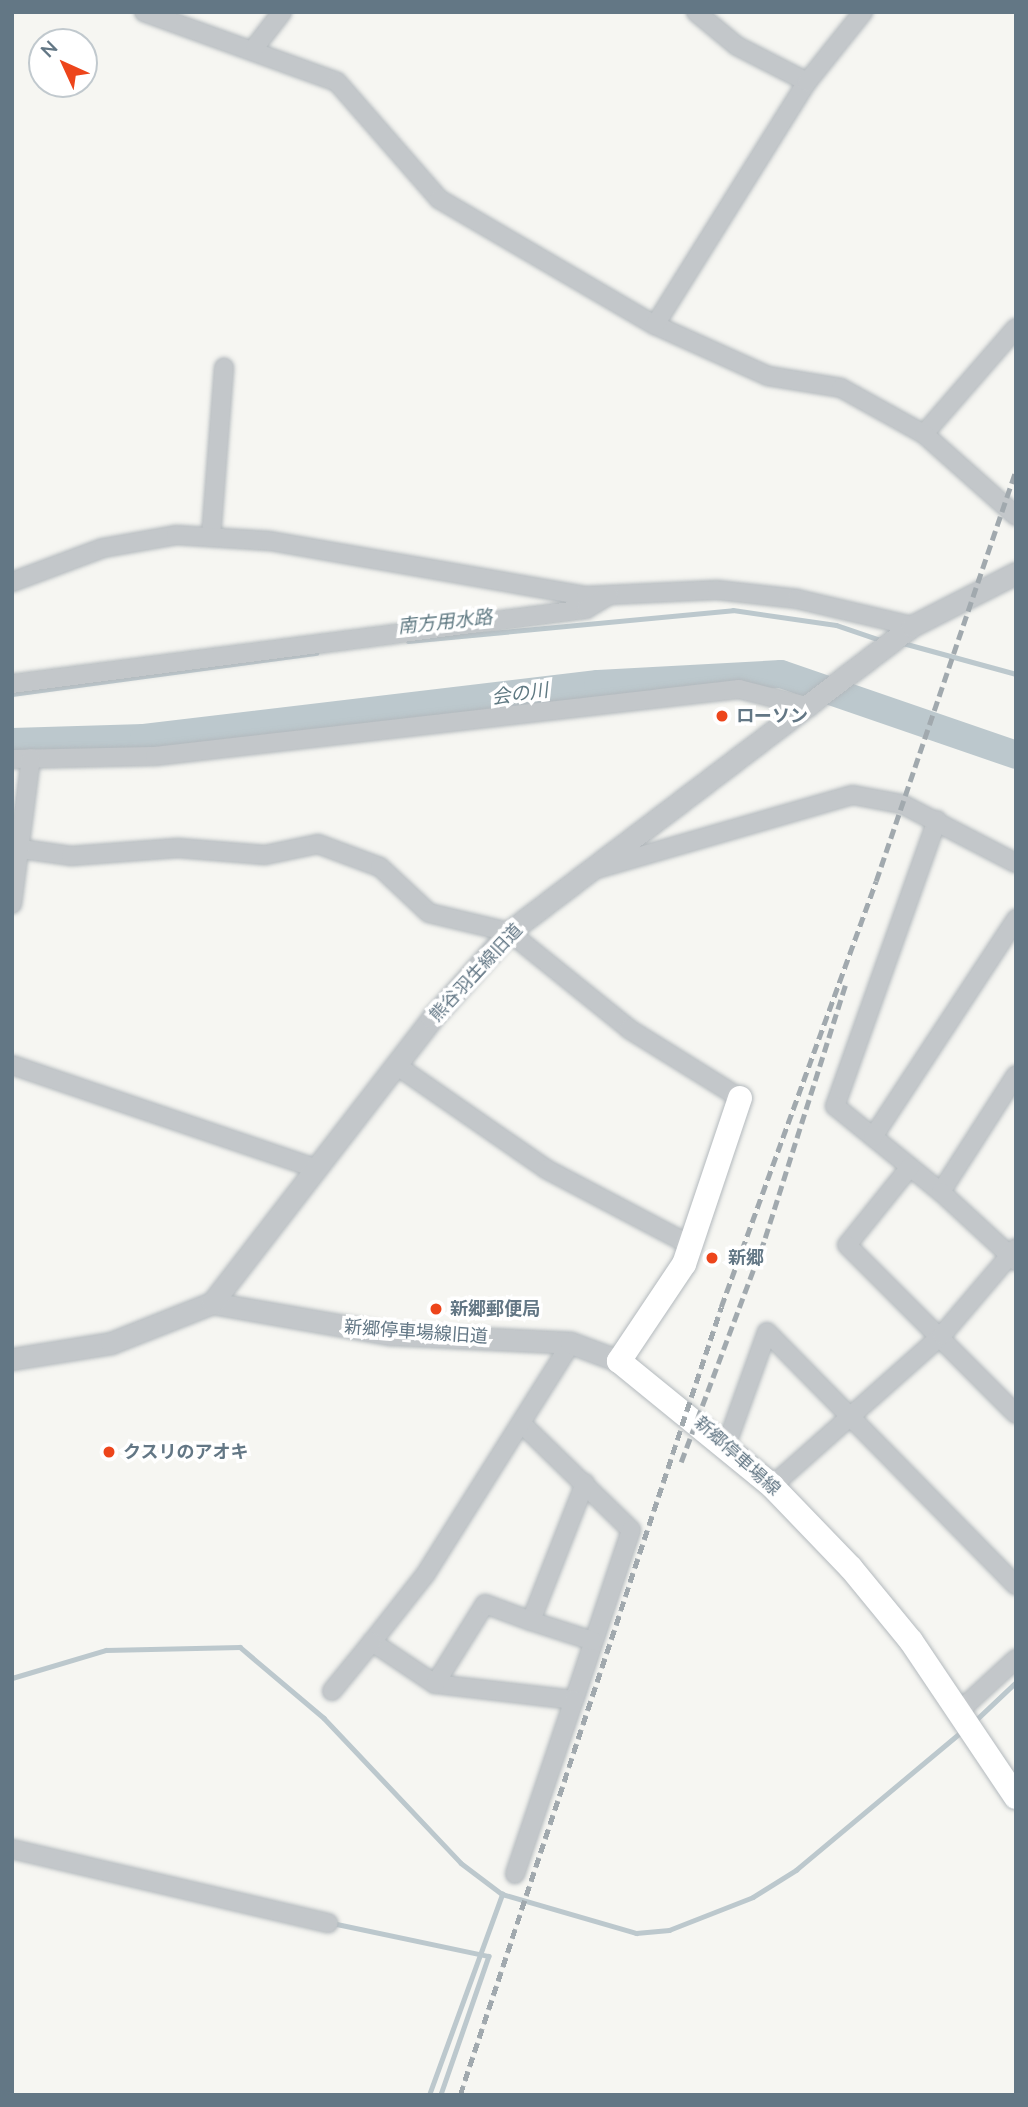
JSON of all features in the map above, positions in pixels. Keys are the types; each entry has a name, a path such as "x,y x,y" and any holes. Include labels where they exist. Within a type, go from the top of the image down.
{"main road":[{"path":"619,1361 674,1283 690,1245 740,1098"},
{"name":"新郷停車場線","path":"619,1361 772,1486 887,1608 1016,1797"}],"street":[{"path":"144,12 255,47 337,82 439,199 655,325 768,376 841,388 924,435 1016,516"},
{"path":"255,47 282,12"},
{"path":"696,12 737,46 807,82"},
{"path":"655,325 807,82 863,12"},
{"path":"924,435 1016,328"},
{"path":"211,537 224,367"},
{"path":"12,582 103,548 176,535 326,550 471,580 609,595 717,590 797,599 912,626"},
{"name":"熊谷羽生線旧道","path":"212,1303 396,1065 509,932 810,707 912,626 1016,573"},
{"path":"12,684 586,609 609,595"},
{"path":"12,759 155,757 739,689 810,707"},
{"path":"12,904 22,849 31,758"},
{"path":"596,869 853,795 902,804 1016,863"},
{"path":"772,1486 942,1335 1014,1255 835,1106 937,820"},
{"path":"22,849 71,856 178,848 265,855 318,844 380,866 429,914 509,932 629,1029 740,1098"},
{"path":"873,1137 1016,919"},
{"path":"12,1065 314,1168"},
{"path":"396,1065 546,1169 690,1245"},
{"path":"941,1192 1016,1075"},
{"path":"909,1167 846,1245 942,1335 1016,1414"},
{"path":"12,1359 111,1343 212,1303"},
{"name":"新郷停車場線旧道","path":"212,1303 390,1334 571,1343 619,1361"},
{"path":"726,1446 767,1332 848,1418 1016,1585"},
{"path":"332,1690 372,1642 522,1424 571,1343"},
{"path":"515,1874 631,1530 522,1424"},
{"path":"531,1621 585,1483"},
{"path":"435,1684 485,1604 593,1641"},
{"path":"372,1642 435,1684 574,1700"},
{"path":"958,1712 1016,1659"},
{"path":"12,1849 328,1923"}],"waterway":[{"name":"南方用水路","path":"408,641 733,610 836,625 880,640"},
{"name":"南方用水路","path":"903,643 1016,674"},
{"name":"南方用水路","path":"12,694 316,653"},
{"name":"会の川","path":"12,742 144,738 598,684 781,674 1016,755"},
{"path":"12,1678 106,1650 240,1647 324,1718 461,1863 502,1894 636,1933 669,1930 753,1897 796,1870 961,1732"},
{"path":"976,1720 1016,1682"},
{"path":"429,2095 502,1894"},
{"path":"332,1923 489,1956 441,2095"}],"railway":[{"path":"460,2095 721,1307 876,881 1016,469"},
{"path":"681,1462 765,1238 846,982"}],"place":[{"name":"ローソン","path":"722,716"},
{"name":"新郷","path":"712,1258"},
{"name":"新郷郵便局","path":"436,1309"},
{"name":"クスリのアオキ","path":"109,1452"}]}
